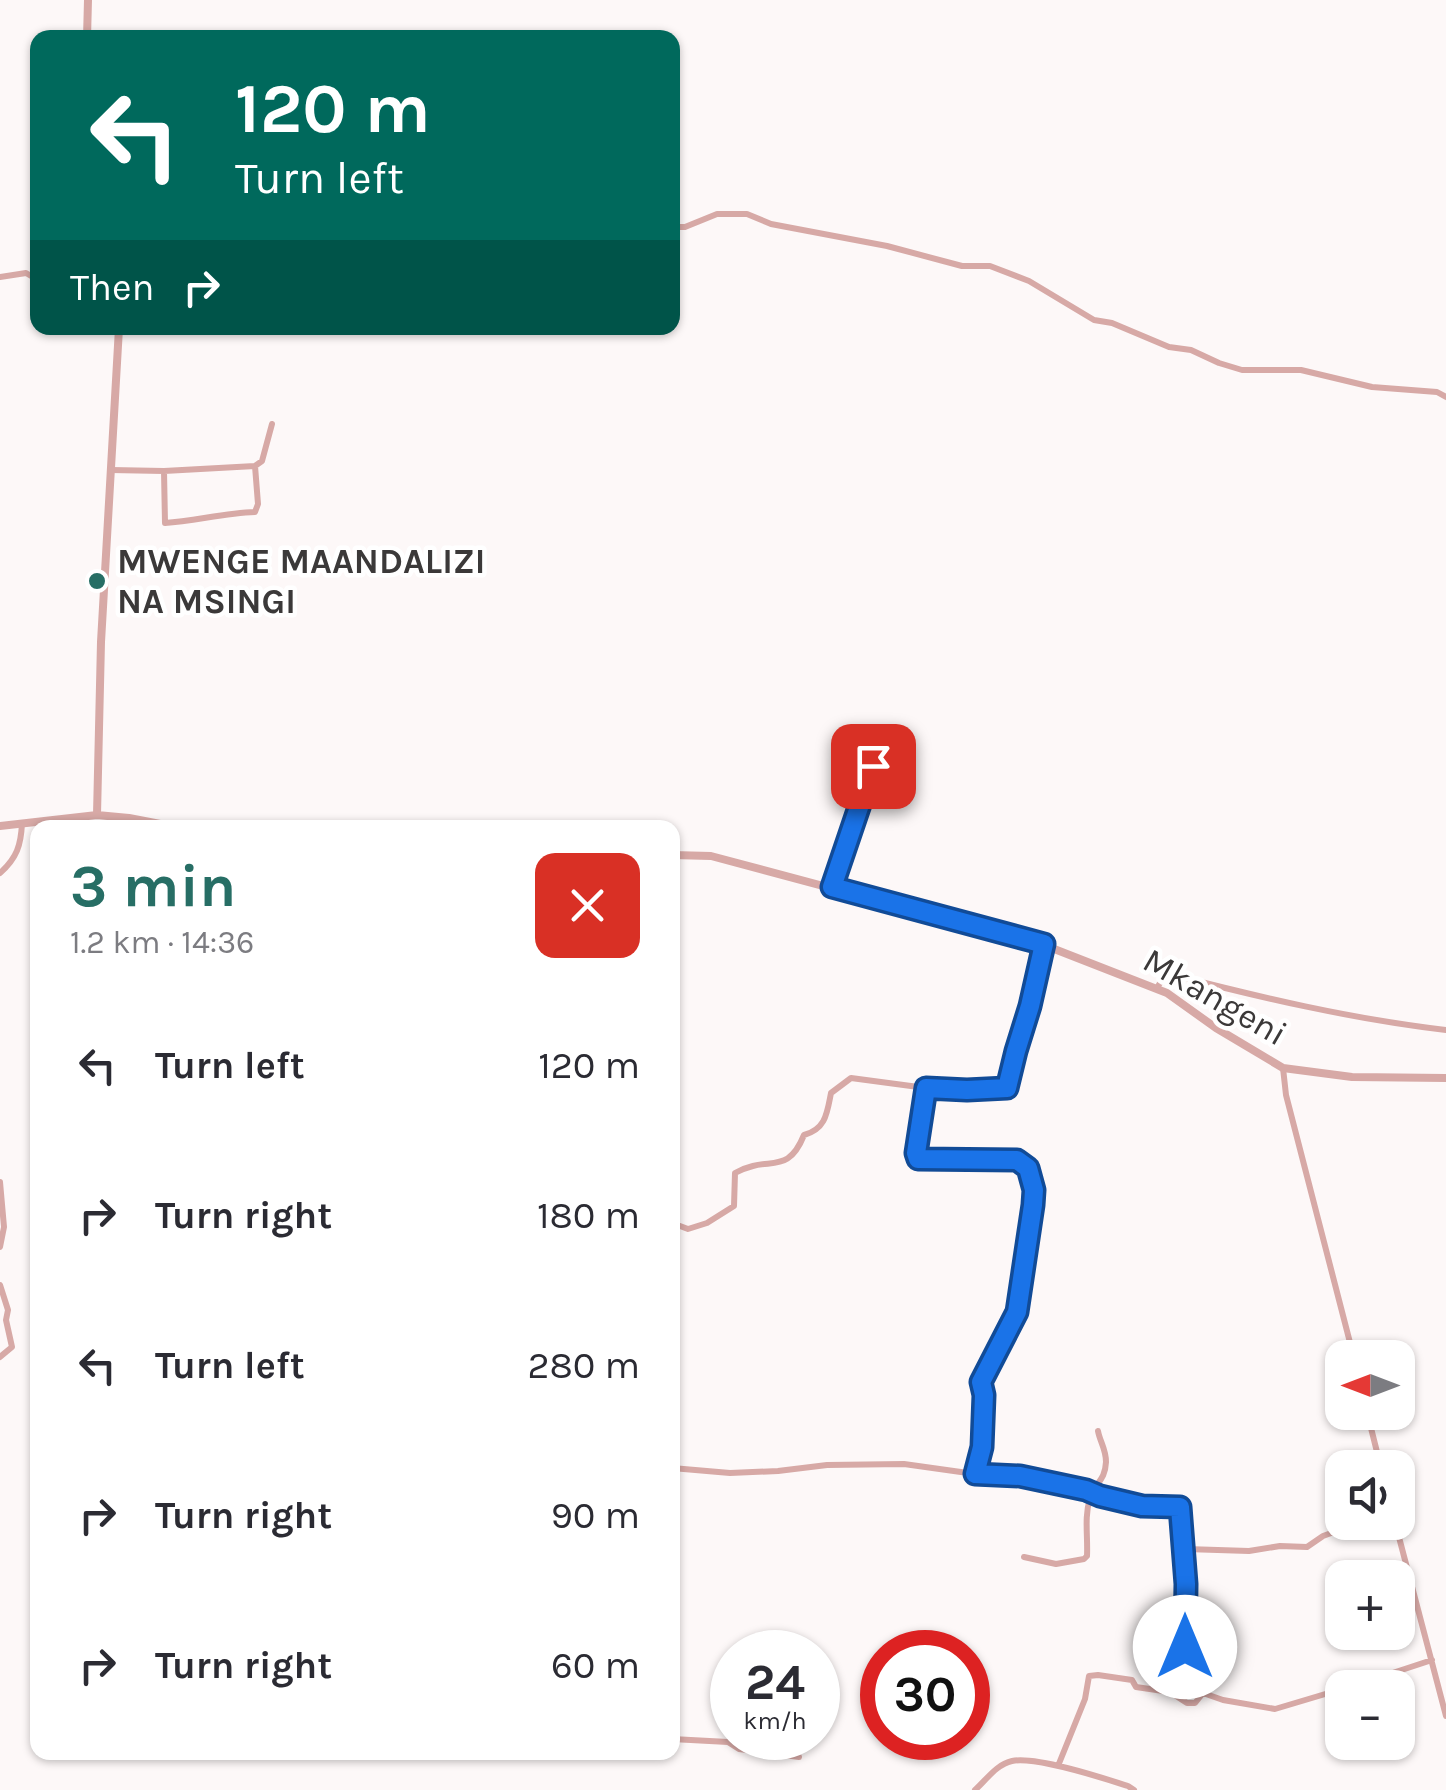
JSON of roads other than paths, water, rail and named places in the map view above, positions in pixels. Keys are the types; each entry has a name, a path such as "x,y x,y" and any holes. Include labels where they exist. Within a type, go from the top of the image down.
{"street":[{"path":"87,30 88,0"},
{"path":"680,227 718,214 747,214 771,224 886,246 962,266 990,266 1029,281 1094,320 1242,370 1301,370 1353,384 1437,392 1446,398"},
{"path":"0,277 30,275"},
{"path":"96,815 120,335"},
{"path":"111,470 255,466 262,461 272,424"},
{"path":"164,471 165,523 254,512 258,504 255,466"},
{"path":"832,887 873,766"},
{"path":"50,820 96,815 139,820"},
{"path":"0,826 30,822"},
{"path":"0,873 21,846 22,823"},
{"name":"Mkangeni","path":"680,855 711,856 1044,944 1157,988 1283,1068 1352,1077 1446,1078"},
{"path":"680,1226 698,1226 734,1206 735,1173 758,1164 789,1160 797,1153 804,1135 816,1132 826,1119 831,1093 851,1078 926,1088 1007,1088 1044,944"},
{"path":"1157,988 1166,973 1402,1025 1446,1030"},
{"path":"1283,1068 1286,1095 1349,1340"},
{"path":"926,1088 918,1159 1017,1160 1028,1168 1034,1190 1017,1312 981,1382 982,1447 975,1474"},
{"path":"0,1182 4,1227 0,1247"},
{"path":"0,1285 8,1310 6,1320 12,1347 0,1357"},
{"path":"1024,1557 1056,1564 1088,1556 1086,1519 1091,1492 1105,1472 1105,1448 1098,1431"},
{"path":"680,1469 778,1472 827,1465 904,1464 1020,1476 1142,1506 1180,1507 1188,1660"},
{"path":"1183,1544 1186,1549 1248,1551 1307,1547 1325,1535"},
{"path":"1400,1540 1446,1716"},
{"path":"1401,1670 1432,1660"},
{"path":"1058,1766 1089,1676 1132,1680 1136,1687 1170,1692 1187,1703 1196,1703 1203,1693 1275,1709 1325,1694"},
{"path":"680,1739 710,1741"},
{"path":"975,1790 1000,1766 1014,1760 1058,1766 1134,1790"}],"place":[{"name":"MWENGE MAANDALIZI NA MSINGI","path":"97,581"}]}
